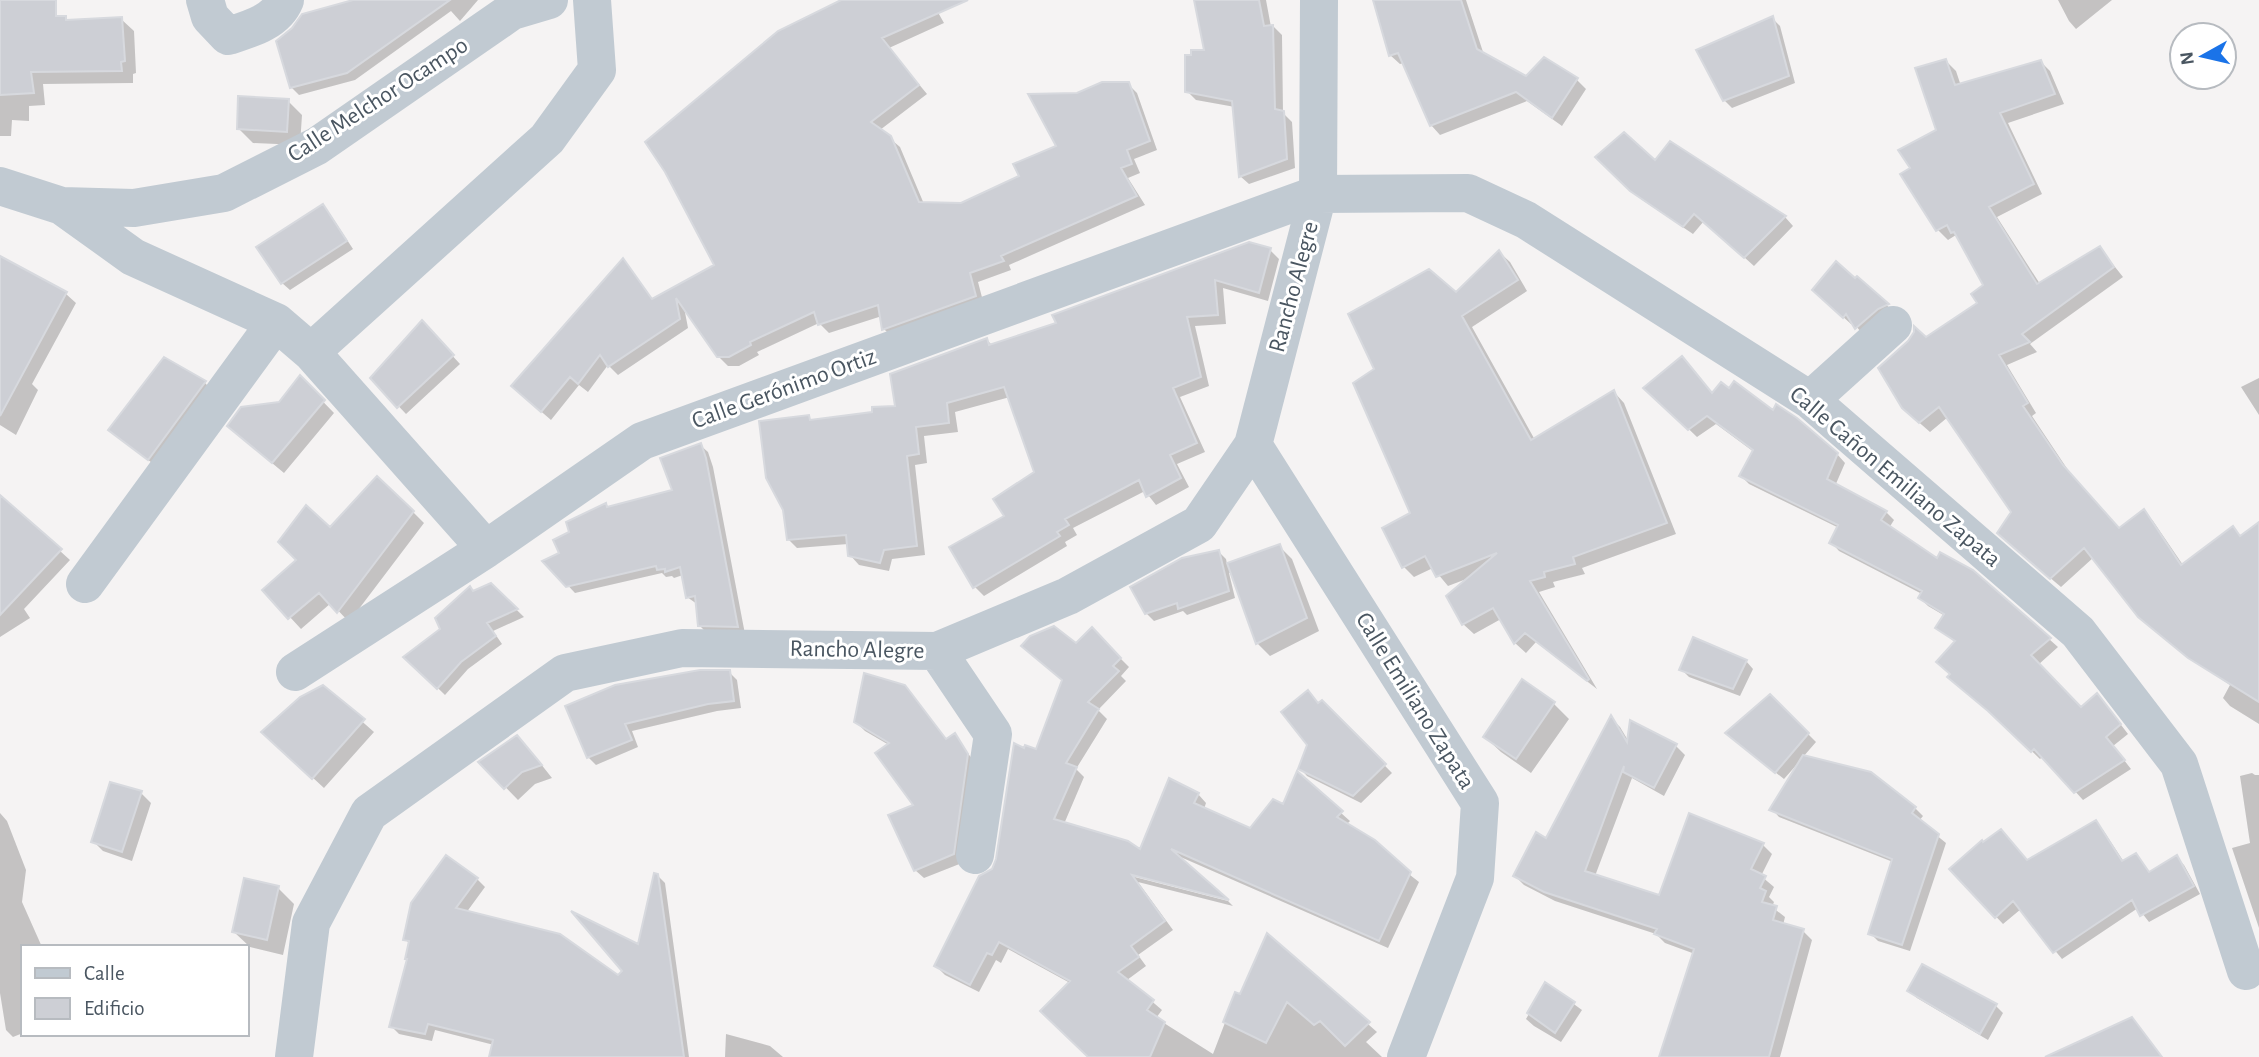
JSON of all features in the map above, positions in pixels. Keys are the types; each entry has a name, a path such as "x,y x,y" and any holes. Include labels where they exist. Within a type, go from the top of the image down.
{"street":[{"path":"205,0 210,17 228,36 256,28 281,10 285,0"},
{"name":"Calle Melchor Ocampo","path":"0,186 62,206 134,208 224,192 317,146 512,11 549,0"},
{"path":"311,352 547,139 597,69 592,0"},
{"name":"Rancho Alegre","path":"294,1057 311,923 369,813 565,673 682,648 937,651 1069,596 1199,524 1253,445 1318,194 1319,0"},
{"name":"Calle Cañon Emiliano Zapata","path":"1318,194 1468,193 1526,220 1810,400 2078,632 2102,663 2179,764 2246,971"},
{"name":"Calle Gerónimo Ortiz","path":"295,672 486,549 642,441 1318,194"},
{"path":"62,206 133,257 276,322 311,352 486,549"},
{"path":"85,584 276,322"},
{"path":"1810,400 1893,325"},
{"name":"Calle Emiliano Zapata","path":"1253,445 1480,803 1475,877 1406,1057"},
{"path":"937,651 993,734 975,855"}],"building":[{"path":"0,0 56,0 56,16 66,16 66,20 122,17 125,61 121,62 122,71 31,72 34,93 0,95"},
{"path":"353,0 450,0 347,73 290,88 276,41 292,28 302,14"},
{"path":"841,0 968,0 882,38 919,85 871,122 891,136 919,202 961,203 1019,176 1013,164 1056,146 1028,94 1077,93 1102,82 1129,82 1150,141 1127,150 1132,164 1121,168 1137,196 1001,256 1004,261 970,273 976,296 882,330 878,305 818,325 814,312 750,342 751,345 729,357 717,357 676,298 680,319 608,367 600,355 578,384 570,377 541,412 511,386 623,258 652,299 714,265 665,172 645,142 778,31"},
{"path":"1194,0 1259,0 1264,26 1273,25 1275,109 1284,111 1287,159 1239,177 1232,101 1185,92 1185,55 1191,55 1191,50 1204,50"},
{"path":"1373,0 1461,0 1477,49 1526,76 1544,57 1578,78 1552,118 1516,92 1430,126 1398,53 1389,56"},
{"path":"1773,16 1789,76 1723,101 1696,50"},
{"path":"1946,59 1955,85 2041,60 2055,94 2000,113 2034,184 1989,207 2037,284 2100,246 2114,267 2022,334 2030,342 1999,355 2028,403 2023,406 2063,465 2119,528 2144,509 2181,565 2233,526 2240,536 2259,522 2259,702 2188,658 2138,617 2084,548 2050,579 1997,533 2011,512 1939,407 1919,423 1902,408 1878,368 1908,341 1914,332 1914,326 1926,337 1977,303 1971,294 1983,285 1954,232 1951,233 1947,225 1936,231 1900,174 1910,168 1898,150 1936,130 1915,68"},
{"path":"238,96 289,99 287,132 237,129"},
{"path":"1624,132 1655,160 1670,141 1786,216 1744,258 1694,214 1683,227 1630,191 1595,157"},
{"path":"323,204 347,241 281,284 256,247"},
{"path":"1249,242 1271,248 1259,293 1215,280 1218,315 1187,317 1201,377 1173,388 1197,443 1170,455 1181,478 1146,497 1139,480 1065,519 1069,525 1057,532 1060,536 973,588 949,547 1004,516 993,499 1034,472 1004,387 947,403 949,423 916,427 919,454 907,456 917,546 884,550 880,563 848,556 846,535 787,540 783,510 766,478 759,421 809,415 810,420 872,412 872,407 895,406 890,374 987,338 989,345 1056,323 1052,315"},
{"path":"1499,250 1518,280 1462,316 1531,440 1614,390 1667,523 1573,557 1575,564 1544,572 1545,577 1530,581 1589,679 1587,681 1525,633 1514,644 1493,608 1462,625 1446,596 1497,553 1436,577 1425,556 1402,568 1382,528 1410,513 1353,383 1374,369 1348,314 1429,269 1456,292"},
{"path":"0,256 67,292 0,416"},
{"path":"1836,261 1889,304 1878,309 1855,329 1846,314 1843,318 1812,290"},
{"path":"422,320 454,355 397,408 370,378"},
{"path":"1682,356 1712,393 1721,382 1729,388 1734,381 1773,410 1776,404 1797,418 1838,453 1827,479 1887,511 1881,520 1937,558 1940,552 1973,570 2051,638 2031,655 2081,707 2097,693 2121,724 2106,737 2125,760 2074,793 2034,749 2031,752 1947,677 1950,674 1936,662 1955,641 1935,628 1944,614 1918,598 1922,591 1829,543 1838,525 1739,476 1753,450 1707,416 1688,430 1643,388"},
{"path":"164,357 206,381 148,460 108,430"},
{"path":"300,375 325,400 272,463 227,426 241,407 279,402"},
{"path":"701,443 738,627 698,626 695,596 686,598 680,567 665,572 665,569 657,570 656,566 566,587 542,561 559,553 553,540 569,532 566,522 606,503 607,507 672,490 660,458"},
{"path":"377,476 414,511 337,613 319,593 288,619 262,590 296,560 278,542 306,505 330,527"},
{"path":"0,495 62,549 0,615"},
{"path":"1280,544 1307,618 1256,644 1227,563"},
{"path":"1219,550 1229,591 1178,609 1177,603 1145,614 1130,587 1182,558"},
{"path":"491,583 518,609 487,623 496,636 461,662 437,689 403,657 440,629 435,618 470,586 473,591"},
{"path":"1054,626 1076,643 1092,627 1121,658 1113,666 1119,671 1088,702 1099,709 1066,763 1077,767 1054,819 1128,841 1140,849 1169,778 1199,793 1194,803 1250,828 1273,799 1283,804 1297,771 1343,811 1337,817 1375,840 1411,872 1379,941 1171,849 1229,900 1132,875 1165,921 1131,946 1139,957 1118,972 1154,1000 1147,1010 1165,1022 1150,1057 1088,1057 1040,1011 1070,981 999,942 992,955 987,953 970,985 934,966 979,876 992,869 996,859 1014,743 1024,748 1025,745 1036,749 1062,680 1021,646 1030,636"},
{"path":"1693,637 1747,660 1733,689 1679,670"},
{"path":"700,670 730,670 734,701 708,704 625,724 632,740 587,758 565,706 615,685"},
{"path":"864,673 905,685 946,739 955,733 968,754 954,854 914,871 888,815 913,805 875,753 889,743 854,722"},
{"path":"1522,679 1555,702 1516,759 1483,737"},
{"path":"323,685 365,719 312,779 261,732 300,697"},
{"path":"1308,690 1318,703 1322,700 1386,764 1353,796 1298,769 1307,745 1281,712"},
{"path":"1770,694 1809,733 1775,773 1725,733"},
{"path":"1611,715 1627,742 1630,720 1677,744 1654,788 1623,772 1624,766 1585,871 1659,895 1689,813 1764,843 1751,869 1766,876 1760,888 1766,891 1762,902 1777,906 1773,920 1804,929 1769,1057 1659,1057 1694,949 1654,934 1657,929 1544,892 1513,876 1536,832 1546,838"},
{"path":"517,735 542,765 522,772 504,789 478,762"},
{"path":"1803,755 1871,772 1916,807 1912,813 1939,834 1902,945 1868,934 1892,859 1769,810"},
{"path":"110,782 142,791 122,852 91,842"},
{"path":"2096,820 2122,861 2136,853 2149,872 2177,855 2194,886 2140,916 2132,900 2053,953 2013,901 1995,918 1949,869 1982,840 1983,842 2001,829 2027,860"},
{"path":"446,855 478,878 456,908 560,934 618,975 622,971 571,911 638,944 654,873 658,874 684,1057 489,1057 493,1040 428,1024 425,1034 389,1027 407,959 409,941 403,940 411,903"},
{"path":"244,878 279,886 267,940 232,932"},
{"path":"1267,933 1370,1022 1345,1046 1320,1021 1314,1025 1287,1002 1266,1043 1223,1022 1235,992 1240,994"},
{"path":"1922,964 1997,1004 1980,1034 1907,991"},
{"path":"1545,982 1575,1002 1555,1033 1527,1013"},
{"path":"2132,1017 2162,1057 2045,1057"}]}
